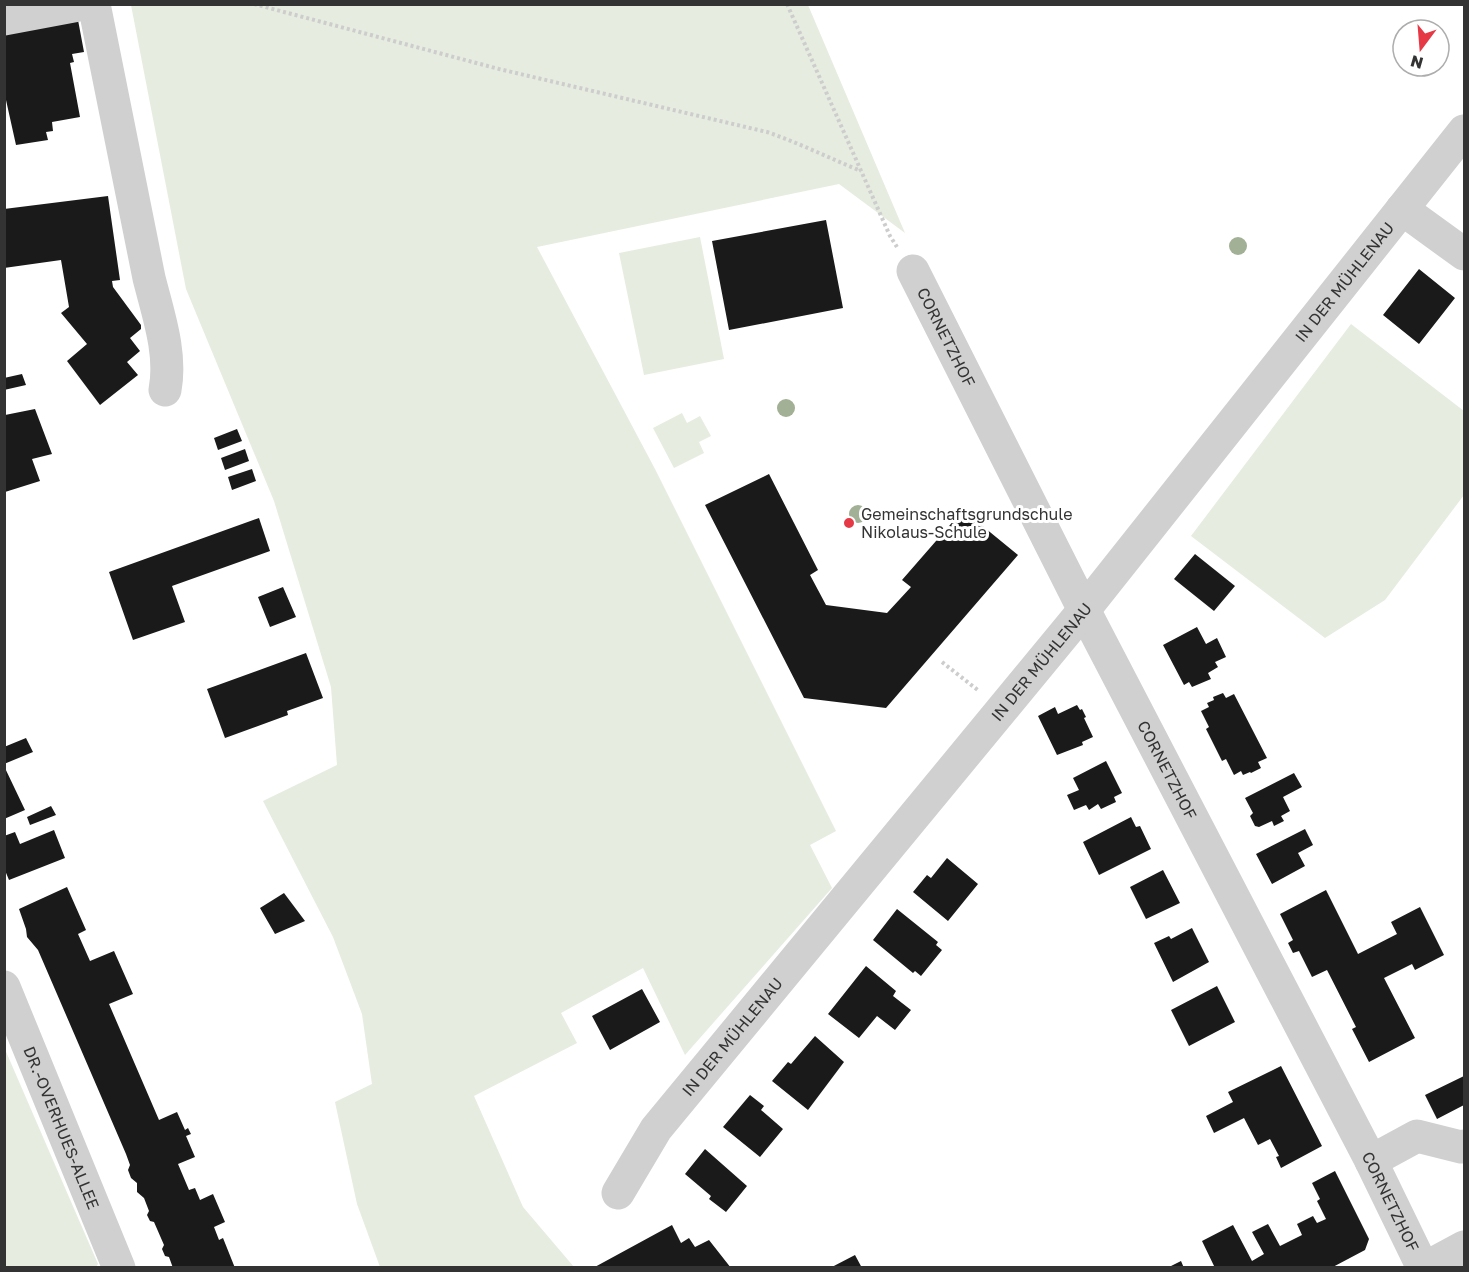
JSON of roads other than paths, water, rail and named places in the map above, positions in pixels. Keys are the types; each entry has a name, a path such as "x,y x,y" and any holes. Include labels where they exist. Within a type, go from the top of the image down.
{"street":[{"path":"4,19 84,4"},
{"path":"94,4 160,323 168,372 165,390"},
{"name":"IN DER MÜHLENAU","path":"618,1193 656,1129 1084,610 1464,131"},
{"path":"1402,208 1464,254"},
{"name":"CORNETZHOF","path":"913,271 1084,610 1371,1161 1424,1268"},
{"name":"DR.-OVERHUES-ALLEE","path":"4,987 119,1268"},
{"path":"1371,1161 1417,1136 1463,1149"},
{"path":"1424,1268 1464,1247"}],"place":[{"name":"Gemeinschaftsgrundschule Nikolaus-Schule","path":"849,523"}]}
